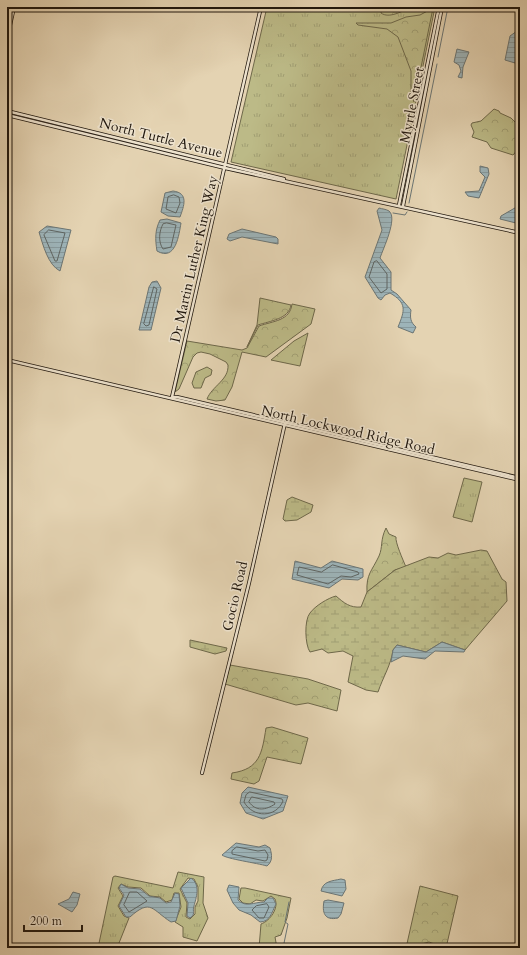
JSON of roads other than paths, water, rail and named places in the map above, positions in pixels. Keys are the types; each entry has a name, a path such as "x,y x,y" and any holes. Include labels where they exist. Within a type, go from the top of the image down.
{"street":[{"path":"7,39 14,7"},
{"name":"Dr Martin Luther King Way","path":"172,397 261,7"},
{"name":"Myrtle Street","path":"401,206 441,7"},
{"name":"North Tuttle Avenue","path":"7,111 225,166"},
{"name":"North Tuttle Avenue","path":"7,115 520,233"},
{"name":"North Lockwood Ridge Road","path":"7,360 172,397 176,400 520,479"},
{"name":"North Lockwood Ridge Road","path":"284,424 310,432 325,433"},
{"name":"Gocio Road","path":"202,773 250,575 284,424"}],"water":[{"path":"520,20 520,53 515,63 505,60 510,36 517,31"},
{"path":"457,49 469,52 463,67 462,78 458,77 461,71 459,65 454,62"},
{"path":"480,166 488,168 489,174 479,198 468,196 465,192 479,191 485,177 480,172"},
{"path":"173,191 178,192 183,197 184,204 180,217 168,216 161,212 165,193"},
{"path":"520,205 520,224 500,219 501,216"},
{"path":"379,208 389,211 392,220 389,234 380,258 391,272 391,290 397,294 411,310 411,319 416,327 413,333 398,327 403,311 402,304 399,300 390,293 385,295 381,300 378,298 365,277 382,230 377,211"},
{"path":"167,219 181,223 178,240 172,250 168,253 163,253 157,251 156,235 160,220"},
{"path":"47,226 71,230 60,271 49,259 39,232"},
{"path":"242,229 276,237 278,239 278,244 242,237 230,241 227,239 229,234"},
{"path":"157,281 161,288 151,330 139,330 149,287 152,282"},
{"path":"295,561 321,568 332,561 363,569 363,577 358,580 342,579 329,588 292,579"},
{"path":"442,642 465,650 464,652 435,651 425,659 403,656 391,662 393,650 397,645 426,652"},
{"path":"248,787 288,796 283,811 263,819 246,813 240,803 242,793"},
{"path":"236,843 259,847 265,845 270,848 272,855 270,862 267,866 222,855"},
{"path":"191,878 196,884 197,892 193,914 190,918 187,916 188,903 181,888"},
{"path":"341,879 345,880 346,889 342,896 321,891 326,883"},
{"path":"121,884 128,888 140,889 149,896 160,898 166,903 171,902 175,893 179,894 180,906 176,921 171,922 155,910 147,907 137,911 130,917 126,917 119,906 124,895 119,888"},
{"path":"229,885 239,887 238,900 244,904 264,902 268,898 273,898 276,904 272,913 266,920 260,922 251,915 239,910 233,903 227,890"},
{"path":"73,892 80,894 77,905 72,912 58,904 69,899"},
{"path":"328,900 344,903 341,914 338,918 333,919 325,915 323,909 324,901"}],"waterway":[{"path":"438,57 448,7"},
{"path":"409,203 437,64"},
{"path":"393,213 405,215 407,212"},
{"path":"283,948 288,924 285,922 289,902"}]}
